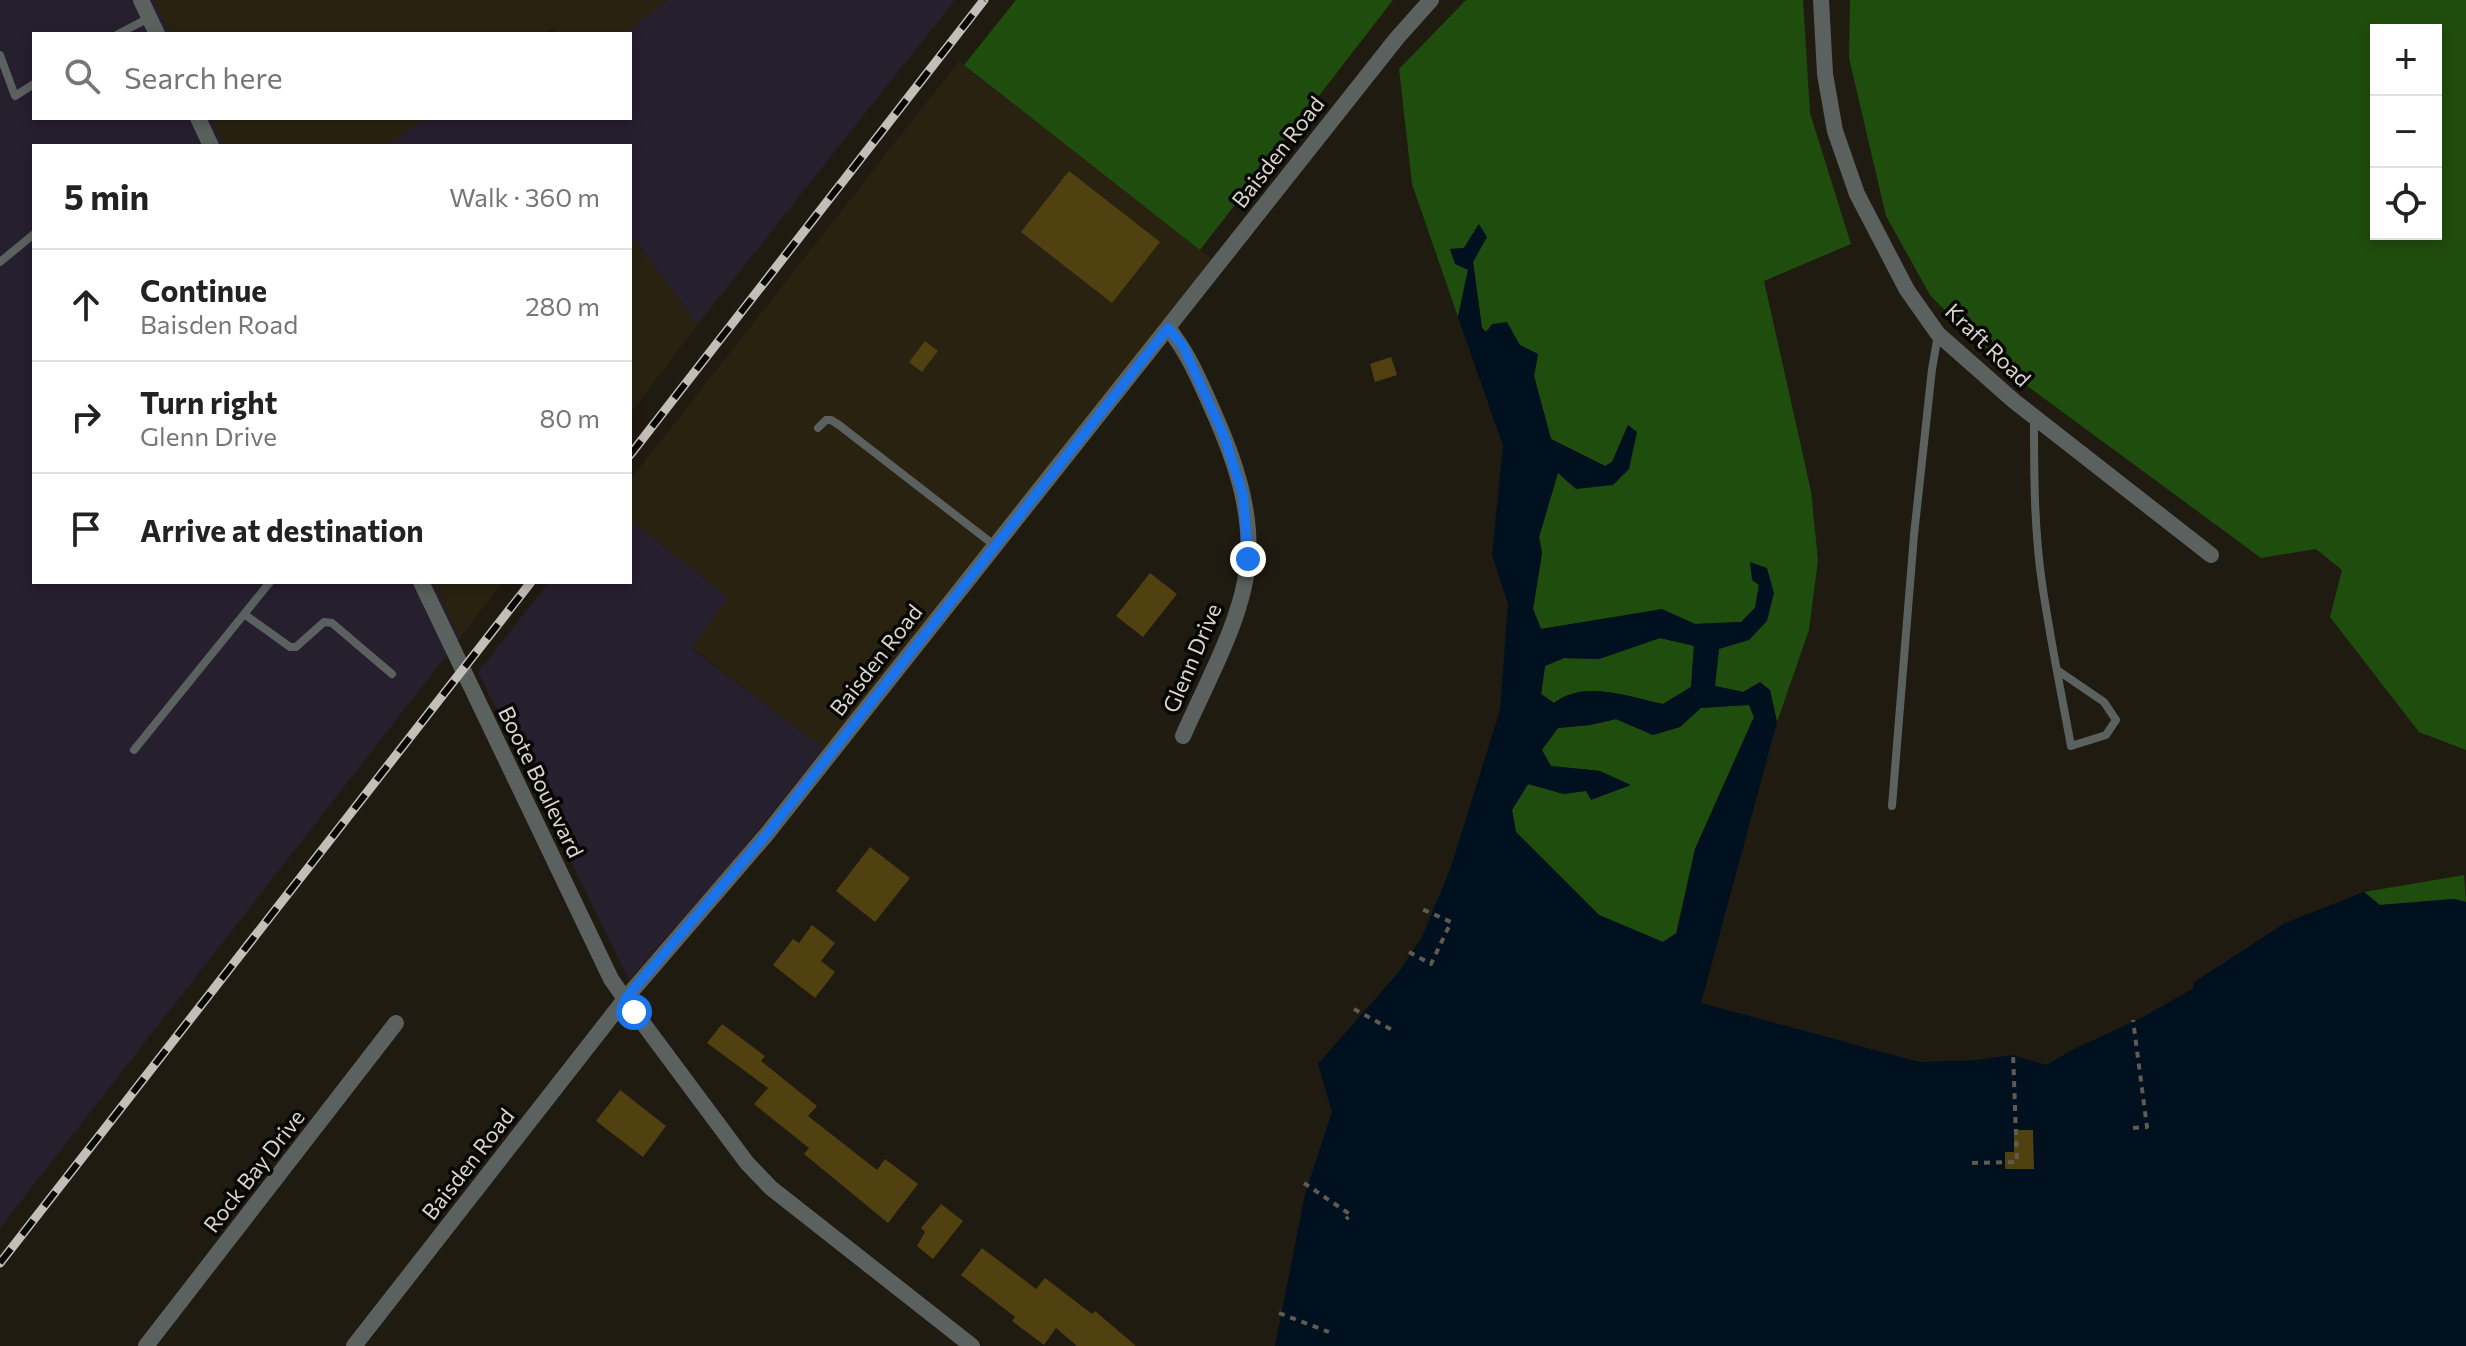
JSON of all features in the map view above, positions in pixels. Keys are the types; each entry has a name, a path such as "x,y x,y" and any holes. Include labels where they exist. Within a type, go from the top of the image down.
{"street":[{"name":"Baisden Road","path":"354,1346 625,999 766,835 1397,38 1431,0"},
{"name":"Kraft Road","path":"1821,0 1825,74 1835,131 1857,194 1907,290 1938,334 2034,417 2211,555"},
{"path":"146,6 156,32"},
{"path":"199,120 210,144"},
{"name":"Glenn Drive","path":"1168,328 1183,346 1224,436 1243,495 1248,533 1248,559 1236,614 1183,736"},
{"name":"Boote Boulevard","path":"422,584 611,979 625,999 747,1163 771,1188 972,1346"},
{"name":"Rock Bay Drive","path":"146,1346 396,1023"}],"lane":[{"path":"120,32 146,6"},
{"path":"0,55 15,96 32,85"},
{"path":"0,262 32,236"},
{"path":"1892,806 1914,535 1938,334"},
{"path":"2034,417 2033,488 2042,581 2057,670 2071,746 2106,735 2116,720 2104,702 2057,670"},
{"path":"818,428 826,420 839,425 995,546"},
{"path":"134,750 268,584"},
{"path":"244,614 290,647 296,647 324,622 332,623 392,674"}],"path":[{"path":"1409,952 1431,964 1451,922 1422,909"},
{"path":"1354,1009 1396,1032"},
{"path":"2133,1020 2147,1127 2133,1128"},
{"path":"1972,1163 2017,1162 2013,1053"},
{"path":"1304,1183 1351,1215 1346,1219"},
{"path":"1279,1313 1329,1332"}],"shaded area":[{"path":"0,0 154,0 169,32 32,32 32,120 212,120 223,144 32,144 32,584 434,584 460,638 0,1228"},
{"path":"154,0 668,0 628,32 554,32 552,29 548,32 169,32"},
{"path":"668,0 955,0 698,324 632,237 632,144 389,144 422,120 632,120 632,32 628,32"},
{"path":"959,61 1212,259 824,749 691,647 729,598 632,522 632,477"},
{"path":"212,120 422,120 389,144 223,144"},
{"path":"632,237 698,324 632,411"},
{"path":"632,522 729,598 691,648 824,749 728,867 629,980 478,672 547,584 632,584"},
{"path":"434,584 501,584 460,638"}],"green space":[{"path":"1016,0 1393,0 1200,250 964,65"},
{"path":"1466,0 1803,0 1810,113 1851,244 1764,281 1811,491 1818,560 1809,630 1777,722 1770,690 1743,692 1715,686 1719,648 1748,640 1774,593 1759,584 1755,608 1741,622 1695,624 1662,610 1541,629 1533,609 1542,553 1539,537 1558,472 1613,485 1628,425 1612,462 1605,466 1551,439 1534,376 1538,354 1482,328 1473,262 1481,246 1478,225 1464,248 1450,249 1468,270 1458,317 1412,184 1399,69"},
{"path":"1850,0 2466,0 2466,750 2419,732 2330,617 2342,570 2316,549 2261,558 1996,363 1930,295 1886,216 1849,58"},
{"path":"1660,638 1694,645 1691,687 1663,704 1593,691 1566,696 1554,703 1541,694 1545,666 1564,658 1599,659"},
{"path":"1749,705 1754,717 1695,849 1676,933 1663,942 1599,915 1516,832 1512,810 1528,784 1564,794 1586,790 1600,771 1551,766 1541,750 1558,728 1616,719 1653,735 1680,727 1701,707"},
{"path":"2464,875 2466,902 2454,899 2380,905 2364,892"}],"water":[{"path":"1479,224 1487,237 1473,262 1482,328 1486,332 1492,324 1507,322 1520,345 1538,354 1534,376 1551,439 1605,466 1612,462 1628,425 1637,432 1629,469 1613,485 1576,489 1558,473 1539,537 1542,553 1533,609 1541,629 1662,609 1695,624 1741,622 1755,608 1759,585 1752,580 1750,562 1767,568 1774,593 1767,621 1749,640 1719,649 1715,686 1743,692 1760,682 1770,690 1777,722 1701,1003 1919,1062 1978,1060 2012,1055 2047,1065 2194,988 2193,983 2285,923 2364,892 2380,905 2454,899 2466,902 2466,1346 1275,1346 1305,1194 1332,1112 1318,1064 1398,973 1422,937 1451,867 1500,710 1508,604 1492,555 1503,446 1458,317 1468,270 1455,264 1450,249 1464,248","holes":["1660,638 1694,646 1691,687 1663,704 1593,691 1579,692 1554,703 1541,694 1545,666 1564,658 1599,659","1749,705 1754,717 1695,849 1677,933 1663,942 1599,915 1516,832 1512,810 1528,784 1564,794 1586,791 1591,800 1631,785 1600,771 1551,766 1542,750 1558,728 1616,719 1653,735 1680,727 1701,708"]}],"building":[{"path":"1069,171 1160,242 1112,303 1021,232"},
{"path":"925,341 938,351 922,372 909,362"},
{"path":"1391,357 1397,375 1375,382 1370,364"},
{"path":"1150,573 1177,594 1143,637 1116,616"},
{"path":"870,847 910,878 875,922 836,891"},
{"path":"812,925 835,943 821,961 835,972 815,998 773,965 793,939 799,943"},
{"path":"722,1024 765,1056 761,1061 817,1106 808,1116 877,1170 885,1159 918,1184 888,1223 804,1154 809,1148 754,1104 768,1088 707,1043"},
{"path":"620,1090 666,1126 643,1157 596,1121"},
{"path":"2014,1130 2033,1130 2034,1169 2005,1169 2005,1152 2014,1152"},
{"path":"941,1204 963,1221 933,1259 917,1246 925,1232 921,1228"},
{"path":"982,1248 1036,1289 1045,1278 1092,1314 1095,1311 1136,1346 1077,1346 1056,1328 1044,1345 1012,1321 1015,1317 961,1275"}],"railway":[{"path":"632,452 984,0"},
{"path":"0,1263 529,584"}],"route":[{"path":"634,1012 625,999 766,835 1168,328 1183,346 1224,436 1243,495 1248,559"}]}
